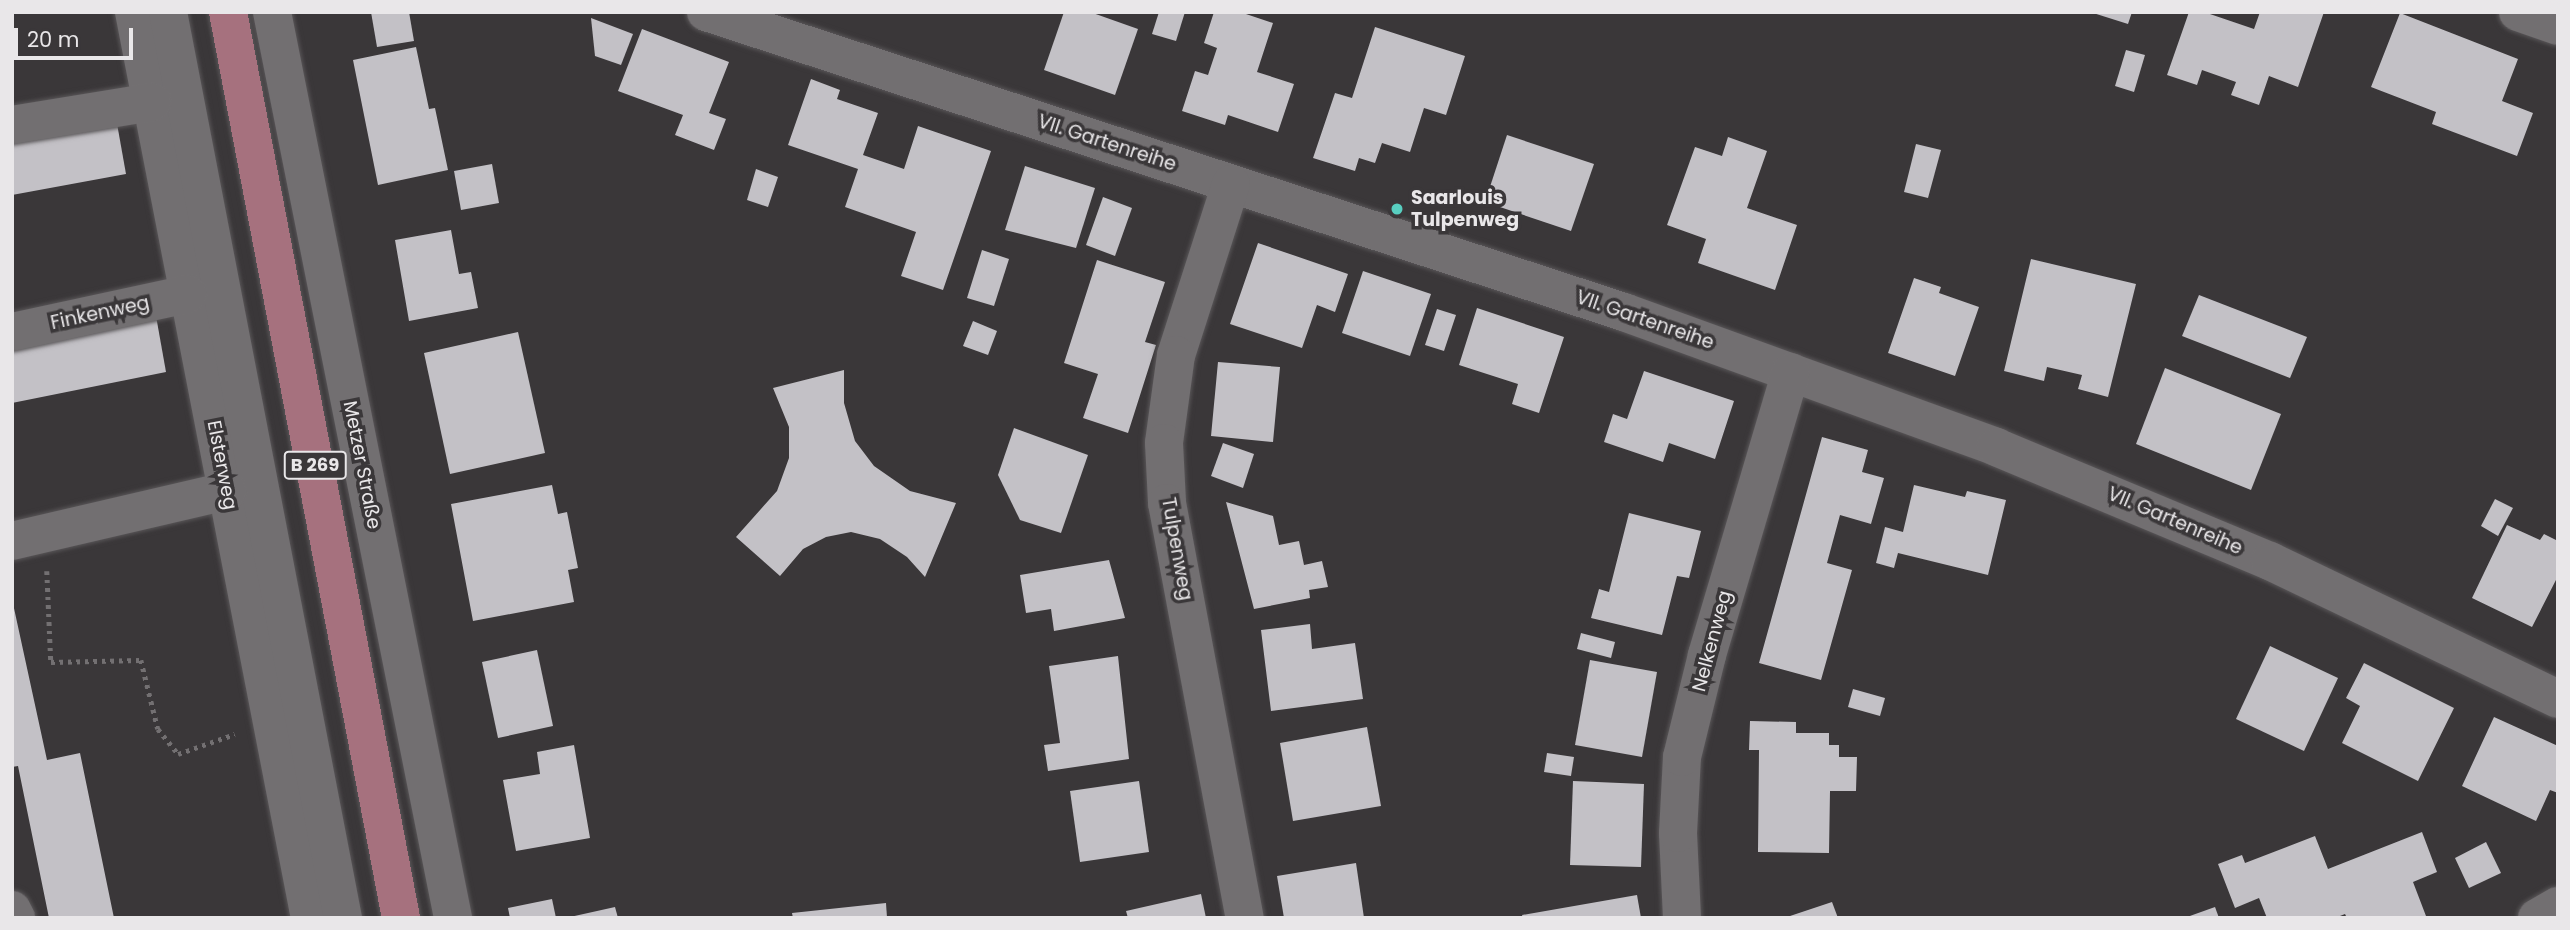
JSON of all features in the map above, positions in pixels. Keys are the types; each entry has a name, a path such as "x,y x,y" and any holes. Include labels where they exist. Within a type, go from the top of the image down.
{"main road":[{"name":"B 269","path":"228,12 401,918"}],"street":[{"name":"Elsterweg","path":"134,12 310,918"},
{"path":"168,12 343,918"},
{"name":"Metzer Straße","path":"272,12 453,918"},
{"name":"VII. Gartenreihe","path":"706,12 1791,372 1996,447 2270,561 2558,699"},
{"path":"2518,12 2558,26"},
{"path":"12,125 152,102"},
{"name":"Tulpenweg","path":"1231,184 1175,355 1164,443 1167,503 1245,918"},
{"name":"Finkenweg","path":"12,332 188,294"},
{"name":"Nelkenweg","path":"1682,918 1678,832 1682,757 1707,655 1791,372"},
{"path":"29,538 227,491"},
{"path":"2537,918 2558,906"},
{"path":"12,910 16,918"}],"path":[{"path":"29,538 51,662 141,660 158,729 178,754 272,722"}],"building":[{"path":"371,12 409,12 414,41 377,47"},
{"path":"1064,12 1090,12 1138,29 1115,95 1044,70"},
{"path":"1159,12 1185,12 1176,41 1152,34"},
{"path":"1214,12 1240,12 1273,23 1257,72 1294,84 1278,132 1228,115 1225,125 1182,111 1195,71 1208,75 1217,48 1204,43"},
{"path":"2090,12 2132,12 2128,24"},
{"path":"2189,12 2204,12 2254,29 2260,12 2324,12 2298,87 2269,76 2259,105 2231,95 2236,82 2202,70 2197,85 2167,75"},
{"path":"2400,13 2518,59 2502,101 2533,113 2517,156 2432,124 2436,112 2371,87"},
{"path":"591,18 633,34 621,65 595,56"},
{"path":"1375,27 1465,56 1446,115 1424,108 1410,152 1382,143 1375,163 1359,158 1355,171 1313,158 1335,93 1352,98"},
{"path":"642,29 729,62 709,113 726,119 714,150 675,135 683,115 618,91"},
{"path":"416,47 429,109 435,108 448,170 378,185 353,60"},
{"path":"2126,50 2145,55 2134,92 2115,86"},
{"path":"811,79 840,90 837,99 878,113 863,155 904,169 918,126 991,151 943,290 901,276 916,232 845,207 858,169 788,145"},
{"path":"116,118 126,174 12,195 12,136"},
{"path":"1507,135 1594,164 1571,231 1485,202"},
{"path":"1728,137 1767,151 1747,208 1797,225 1775,290 1698,263 1706,239 1667,225 1695,147 1722,156"},
{"path":"1916,144 1941,150 1928,198 1904,192"},
{"path":"492,164 499,203 461,210 454,171"},
{"path":"1025,166 1095,188 1076,248 1005,230"},
{"path":"756,169 778,177 768,207 747,200"},
{"path":"1103,197 1132,208 1115,256 1086,245"},
{"path":"451,230 459,274 471,272 478,308 409,321 395,240"},
{"path":"1258,243 1348,274 1335,312 1317,305 1302,348 1230,324"},
{"path":"982,250 1009,259 994,306 967,298"},
{"path":"2031,259 2136,284 2108,397 2078,389 2082,375 2047,367 2044,381 2004,371"},
{"path":"1097,260 1165,282 1145,342 1156,345 1128,433 1083,418 1098,374 1064,363"},
{"path":"1363,271 1431,294 1410,356 1342,333"},
{"path":"1914,278 1941,287 1939,293 1979,307 1955,376 1888,353"},
{"path":"2199,295 2307,337 2290,378 2182,336"},
{"path":"1477,308 1564,337 1539,413 1512,404 1518,384 1459,365"},
{"path":"1437,309 1456,315 1444,351 1425,345"},
{"path":"156,316 166,372 12,403 12,345"},
{"path":"973,321 997,331 988,355 963,346"},
{"path":"518,332 545,453 450,474 424,353"},
{"path":"1218,362 1280,367 1273,442 1211,436"},
{"path":"2165,368 2281,414 2251,490 2136,444"},
{"path":"844,370 844,403 855,441 874,466 910,491 956,503 925,577 907,557 880,539 851,532 826,537 803,549 780,576 736,537 777,491 789,458 789,427 773,388"},
{"path":"1644,371 1734,401 1715,459 1669,443 1663,462 1604,442 1613,414 1627,419"},
{"path":"1014,428 1088,455 1061,533 1020,520 998,475"},
{"path":"1822,437 1868,450 1862,472 1884,478 1871,524 1840,515 1827,563 1852,570 1821,680 1759,663"},
{"path":"1223,443 1254,454 1243,488 1211,476"},
{"path":"552,485 558,514 567,512 578,568 568,570 574,602 473,621 451,504"},
{"path":"1914,485 1965,497 1967,491 2006,500 1988,575 1898,553 1894,568 1876,563 1885,527 1903,532"},
{"path":"2495,499 2513,508 2498,536 2481,526"},
{"path":"1226,502 1273,516 1279,545 1299,541 1304,565 1322,561 1328,587 1309,590 1310,598 1254,609"},
{"path":"1629,513 1701,531 1689,578 1677,576 1662,635 1591,618 1599,589 1609,592"},
{"path":"2507,525 2540,540 2544,534 2558,541 2558,576 2532,627 2472,598"},
{"path":"1109,560 1125,618 1054,631 1051,609 1026,613 1020,575"},
{"path":"12,599 47,760 80,753 114,918 49,918 18,766 12,767"},
{"path":"1310,624 1312,649 1355,643 1363,699 1271,711 1261,630"},
{"path":"1581,633 1615,642 1611,658 1577,649"},
{"path":"2270,646 2338,678 2304,751 2236,719"},
{"path":"537,650 553,726 498,738 482,662"},
{"path":"1118,656 1129,759 1048,771 1044,745 1060,743 1049,666"},
{"path":"1590,660 1657,672 1642,757 1575,745"},
{"path":"2364,663 2454,708 2418,781 2342,743 2360,706 2346,698"},
{"path":"1853,689 1885,698 1880,716 1848,707"},
{"path":"2494,717 2558,746 2558,793 2550,790 2536,821 2462,786"},
{"path":"1750,721 1796,722 1796,733 1829,733 1829,745 1839,745 1839,757 1857,757 1856,791 1830,791 1829,853 1758,852 1759,750 1749,750"},
{"path":"1367,727 1381,806 1293,821 1280,743"},
{"path":"574,745 590,838 516,851 503,780 540,774 537,752"},
{"path":"1547,753 1574,757 1571,776 1544,772"},
{"path":"1139,781 1149,852 1080,862 1070,791"},
{"path":"1573,781 1644,784 1641,867 1570,865"},
{"path":"2422,832 2437,872 2413,882 2426,916 2421,918 2347,918 2345,914 2335,918 2267,918 2259,898 2235,908 2218,864 2242,855 2245,863 2315,836 2328,869"},
{"path":"2486,842 2501,873 2469,888 2455,858"},
{"path":"1356,863 1364,918 1284,918 1277,876"},
{"path":"1201,894 1206,918 1128,918 1126,911"},
{"path":"1637,895 1641,918 1523,918 1522,915"},
{"path":"552,899 556,918 510,918 508,908"},
{"path":"1832,902 1838,918 1787,918 1787,917"},
{"path":"886,903 887,918 793,918 792,913"},
{"path":"615,907 618,918 570,918 570,917"},
{"path":"2215,907 2219,918 2187,918 2187,917"}],"place":[{"name":"Saarlouis Tulpenweg","path":"1397,209"}]}
